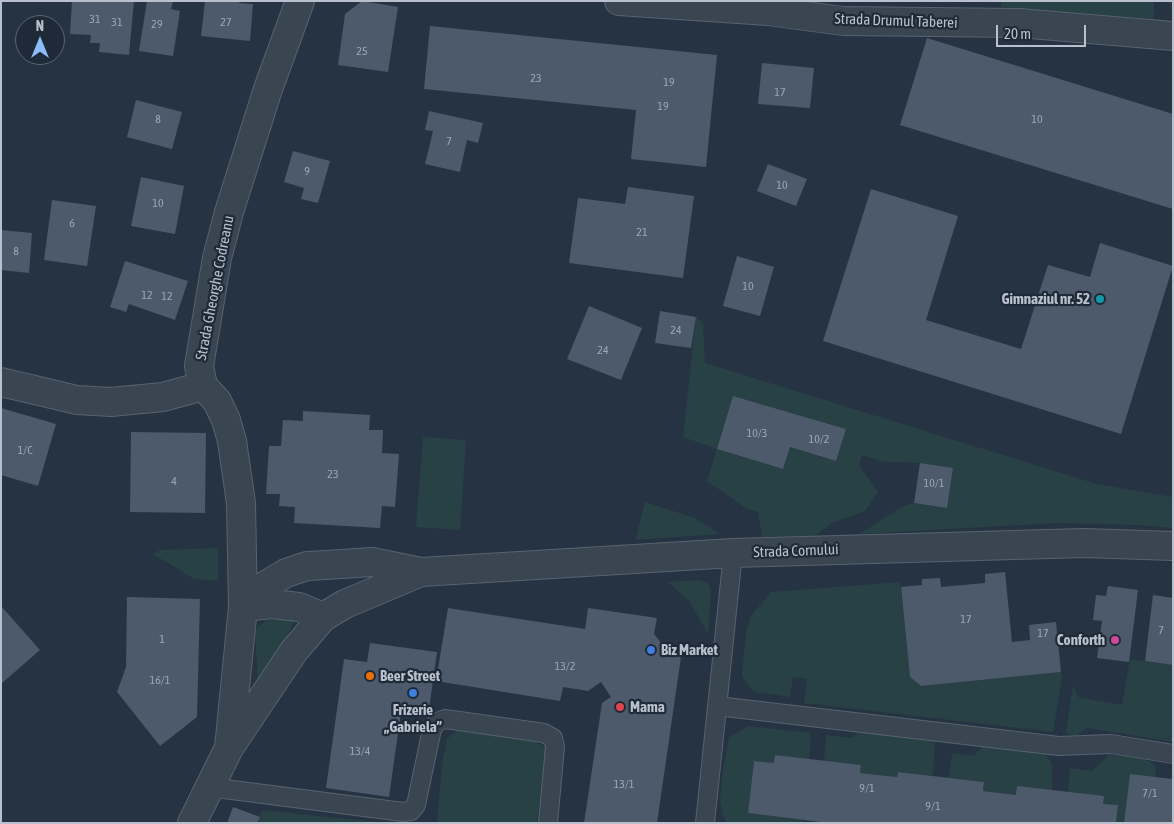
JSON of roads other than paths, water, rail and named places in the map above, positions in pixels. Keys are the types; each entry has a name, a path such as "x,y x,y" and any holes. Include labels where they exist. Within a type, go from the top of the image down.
{"street":[{"name":"Strada Gheorghe Codreanu","path":"203,386 199,366 217,258 229,212 268,89 300,1"},
{"name":"Strada Drumul Taberei","path":"619,1 768,11 843,21 1019,23 1173,36"},
{"path":"1,382 77,400 111,402 163,397 203,386 217,401 226,420 232,441 241,503 244,607 229,748"},
{"name":"Strada Cornului","path":"421,572 733,553 1084,543 1173,546"},
{"path":"244,607 263,587 286,573 307,566 372,562 421,572"},
{"path":"192,823 229,748 294,651 323,617 345,604 421,572"},
{"path":"244,607 272,604 299,607 323,617"}],"lane":[{"path":"705,823 733,553"},
{"path":"718,706 1060,746 1111,744 1173,754"},
{"path":"209,787 402,812 411,811 416,805 432,729 437,722 445,719 544,733 553,738 555,747 548,823"}],"place":[{"name":"Gimnaziul nr. 52","path":"1100,299"},
{"name":"Conforth","path":"1115,640"},
{"name":"Biz Market","path":"651,650"},
{"name":"Beer Street","path":"370,676"},
{"name":"Frizerie „Gabriela”","path":"413,693"},
{"name":"Mama","path":"620,707"}]}
